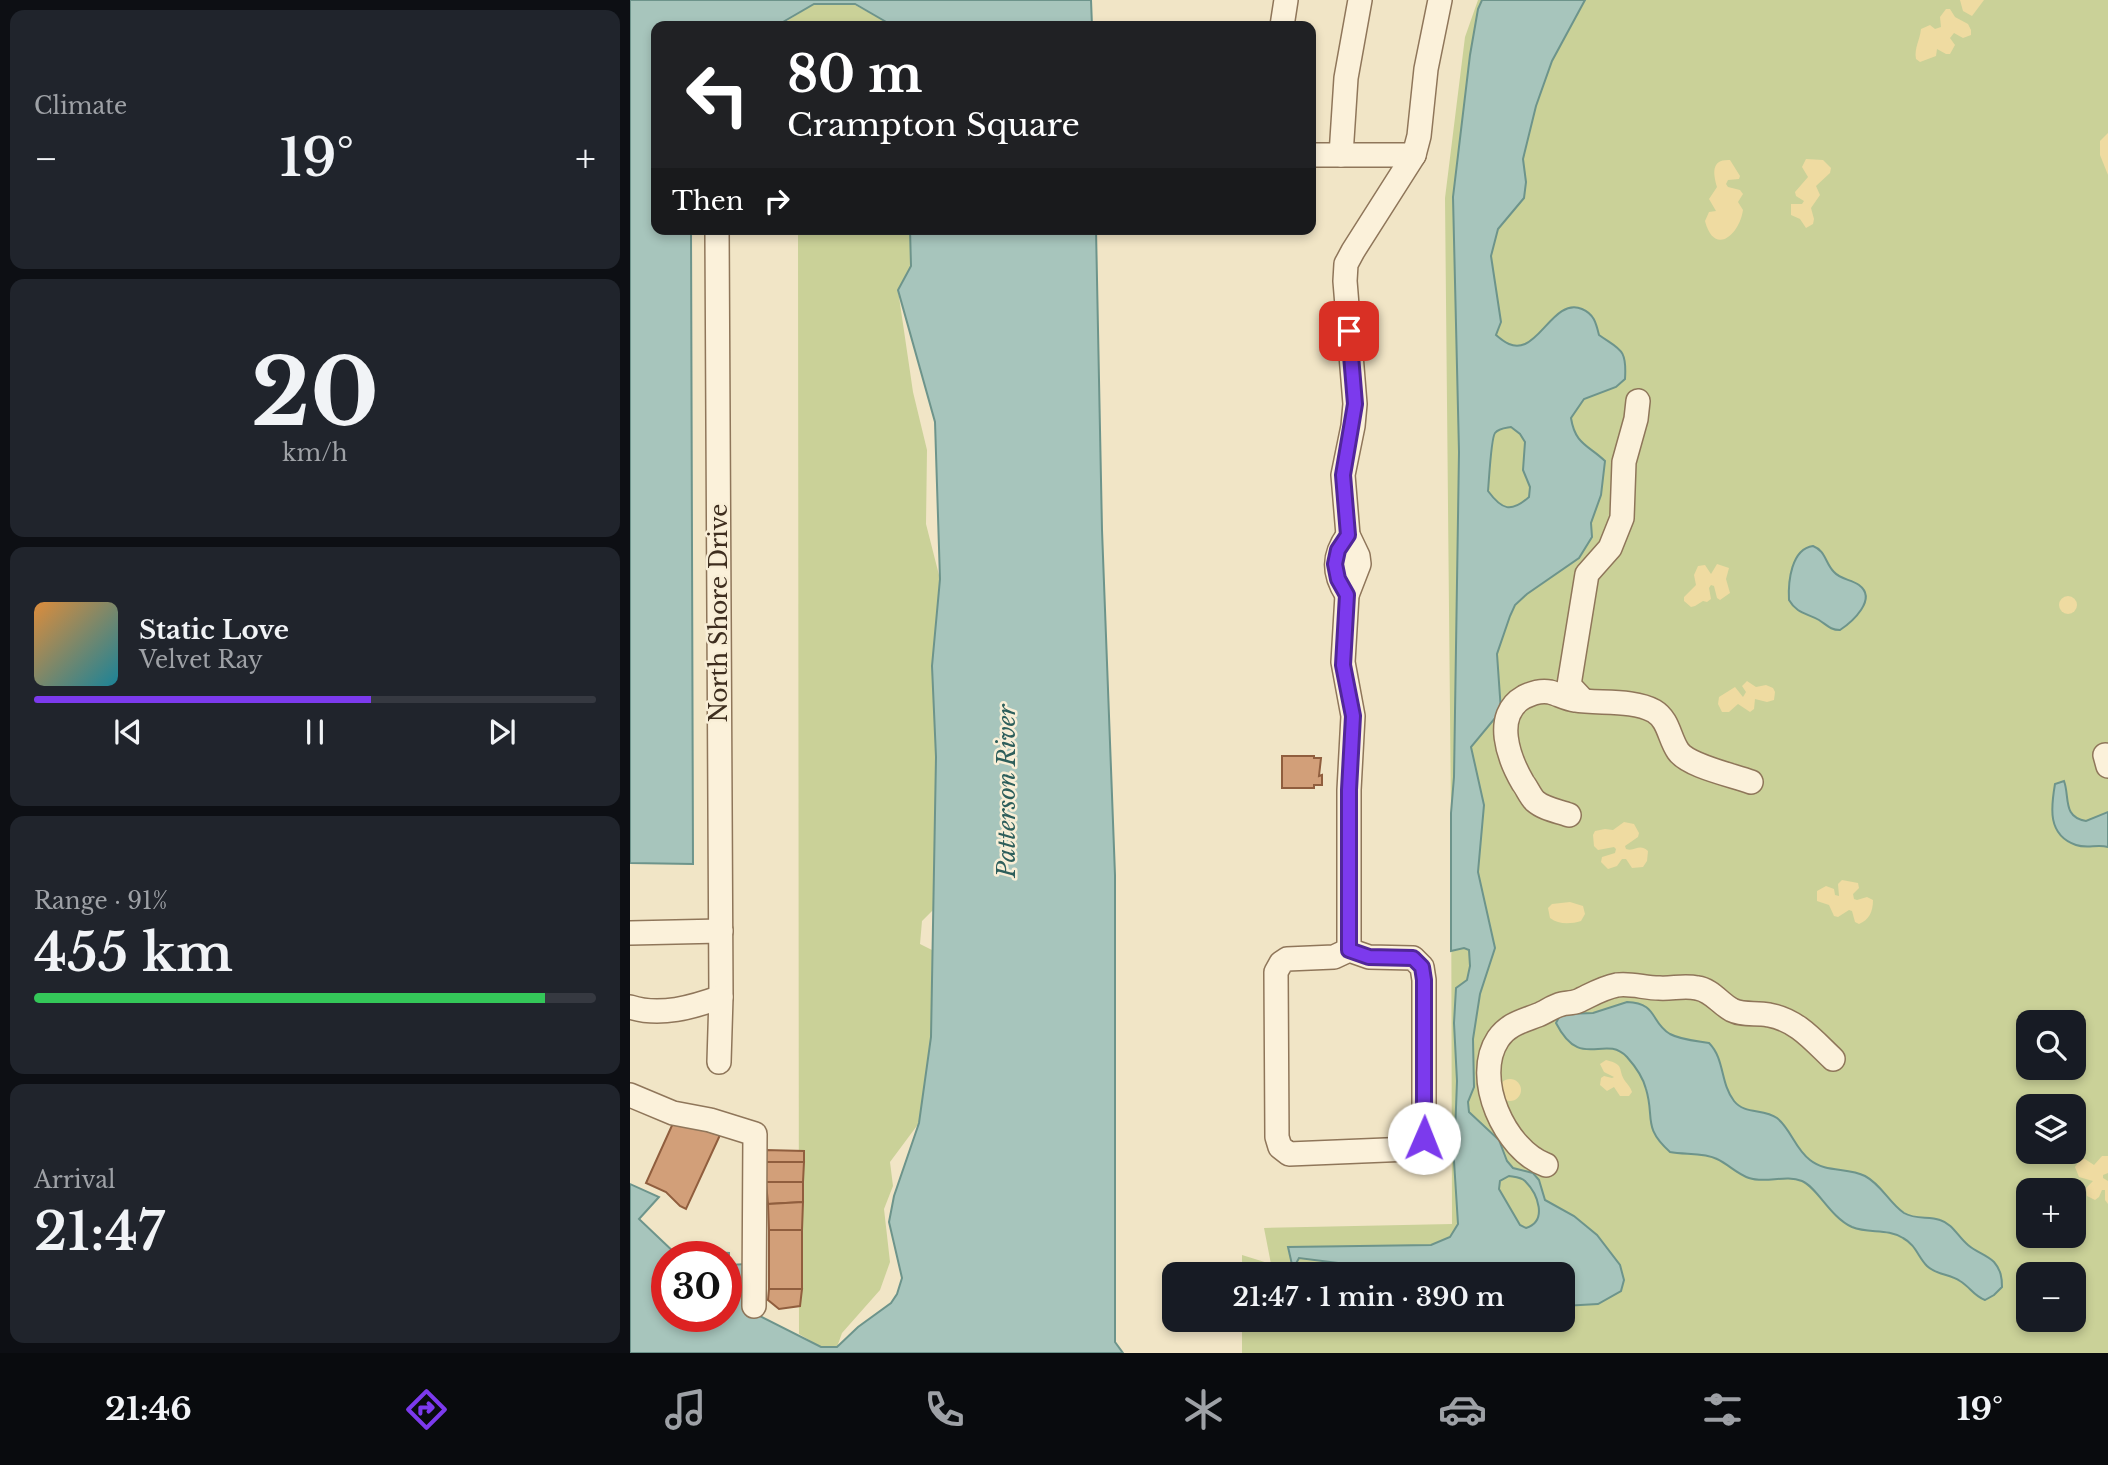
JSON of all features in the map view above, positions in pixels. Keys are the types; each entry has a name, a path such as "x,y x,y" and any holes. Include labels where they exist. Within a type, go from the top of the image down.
{"street":[{"path":"1283,21 1286,0"},
{"path":"1340,155 1346,78 1360,0"},
{"path":"1349,950 1349,790 1353,716 1343,665 1347,595 1338,579 1335,564 1338,550 1348,535 1343,475 1355,404 1346,264 1414,155 1419,136 1426,69 1440,0"},
{"path":"1316,155 1414,155"},
{"name":"North Shore Drive","path":"717,235 721,930 719,1062"},
{"path":"1583,701 1569,685 1585,583 1587,574 1610,548 1622,518 1624,461 1636,419 1638,401"},
{"path":"1569,815 1534,800 1516,770 1506,739 1507,717 1519,701 1532,693 1549,692 1583,701 1630,704 1656,712 1666,723 1679,753 1693,764 1751,782"},
{"path":"630,933 721,930"},
{"path":"1349,950 1369,957 1413,958 1422,967 1424,1138 1417,1147 1410,1149 1289,1154 1279,1147 1278,1140 1276,972 1287,959 1335,957 1349,950"},
{"path":"1546,1165 1525,1152 1498,1115 1490,1084 1492,1052 1498,1039 1511,1026 1560,1004 1577,1002 1620,984 1700,988 1713,994 1732,1010 1743,1014 1770,1015 1785,1019 1813,1038 1833,1059"},
{"path":"633,1010 685,1009 721,997"},
{"path":"630,1094 673,1113 710,1120 755,1134 754,1306"}],"green space":[{"path":"1478,0 2108,0 2108,1353 1242,1353 1242,1332 1575,1332 1575,1262 1271,1262 1264,1228 1452,1224 1445,198 1465,37"},
{"path":"814,4 853,4 884,21 787,21"},
{"path":"798,235 910,235 911,266 898,290 913,392 927,450 926,524 940,579 932,666 936,757 933,910 922,921 920,944 932,950 931,1037 919,1123 890,1162 893,1186 884,1209 890,1262 880,1290 842,1333 837,1347 821,1347 799,1334"},
{"path":"1242,1255 1265,1262 1242,1262"}],"sand":[{"path":"1960,0 1984,0 1972,16 1963,11"},
{"path":"1946,9 1950,9 1955,17 1968,24 1971,35 1963,38 1954,33 1950,38 1955,45 1950,54 1937,49 1936,56 1920,62 1916,59 1916,48 1921,29 1930,25 1935,29 1941,27 1940,17"},
{"path":"2108,133 2108,175 2100,155 2100,141"},
{"path":"1806,159 1823,160 1831,168 1830,173 1816,186 1820,195 1811,208 1813,224 1806,228 1800,219 1791,215 1791,204 1802,204 1804,201 1796,196 1795,192 1808,177 1802,167"},
{"path":"1730,160 1740,176 1739,179 1728,180 1726,184 1743,194 1738,202 1743,210 1737,228 1720,240 1709,232 1705,221 1709,212 1716,211 1709,199 1717,187 1716,164"},
{"path":"1717,564 1729,568 1726,579 1730,593 1720,600 1711,585 1711,599 1691,607 1684,601 1684,597 1696,585 1694,575 1698,566 1705,565 1711,574"},
{"path":"2064,596 2072,596 2077,605 2075,612 2064,614 2059,609 2059,601"},
{"path":"1747,681 1756,687 1766,685 1773,688 1774,700 1767,702 1755,699 1754,709 1750,712 1738,704 1729,712 1722,712 1718,704 1719,697 1735,687 1743,697 1746,692 1742,686"},
{"path":"1624,822 1634,824 1639,833 1638,837 1625,846 1626,849 1645,849 1648,851 1647,861 1643,867 1632,868 1626,859 1622,859 1617,866 1608,869 1601,862 1602,857 1615,853 1616,849 1614,847 1598,850 1594,846 1593,835 1595,831 1613,830"},
{"path":"1842,880 1858,883 1859,888 1853,894 1854,899 1867,897 1873,900 1870,915 1859,924 1855,922 1852,911 1834,916 1829,905 1817,901 1817,891 1826,886 1834,889 1835,895 1839,896 1838,884"},
{"path":"1570,902 1583,906 1585,914 1581,921 1565,923 1550,918 1548,908 1552,904"},
{"path":"1606,1060 1619,1066 1632,1091 1629,1096 1620,1096 1614,1087 1607,1091 1600,1085 1604,1076 1614,1077 1604,1072 1600,1064"},
{"path":"1510,1079 1518,1082 1521,1090 1518,1098 1510,1101 1502,1098 1499,1090 1502,1082"},
{"path":"2102,1156 2108,1156 2108,1173 2103,1175 2103,1178 2108,1181 2108,1204 2105,1190 2102,1190 2095,1200 2087,1196 2086,1188 2093,1181 2079,1177 2075,1167 2077,1164 2086,1164 2086,1160 2094,1165"}],"water":[{"path":"630,0 1091,0 1092,21 885,21 855,4 814,4 785,21 651,21 651,235 691,235 693,864 630,863"},
{"path":"1482,0 1585,0 1552,61 1536,106 1523,159 1526,182 1524,198 1498,229 1491,256 1501,322 1496,335 1509,344 1525,344 1566,309 1582,309 1592,316 1599,335 1621,351 1625,361 1625,379 1616,387 1584,399 1571,418 1579,439 1605,461 1601,495 1591,523 1592,537 1579,558 1515,605 1497,654 1501,711 1471,747 1484,805 1478,872 1495,948 1480,994 1473,1039 1474,1087 1468,1102 1469,1112 1499,1140 1507,1161 1513,1168 1533,1173 1539,1180 1545,1200 1574,1216 1597,1235 1620,1265 1624,1280 1621,1291 1598,1304 1575,1305 1575,1262 1330,1262 1299,1258 1297,1262 1291,1262 1288,1247 1431,1245 1450,1237 1458,1224 1454,1161 1457,1081 1454,1023 1456,988 1467,980 1470,966 1469,950 1464,948 1451,951 1451,813 1454,777 1459,452 1453,197 1470,55","holes":["1511,427 1525,442 1523,470 1530,487 1529,497 1517,505 1507,507 1488,491 1491,451 1498,430","1509,1176 1520,1178 1534,1193 1539,1207 1537,1220 1526,1228 1520,1225 1499,1189 1500,1181"]},
{"name":"Patterson River","path":"910,235 1096,235 1102,530 1115,875 1115,1342 1123,1353 630,1353 630,1184 659,1197 639,1219 662,1241 651,1241 651,1332 742,1332 742,1264 746,1264 746,1309 821,1347 837,1347 858,1327 891,1303 902,1278 889,1222 894,1196 919,1123 931,1037 936,757 932,666 940,579 935,422 898,290 911,266"},
{"path":"1813,546 1820,551 1837,575 1859,585 1866,597 1861,610 1840,630 1799,611 1789,600 1790,576 1795,560 1806,548"},
{"path":"2064,781 2068,806 2078,819 2086,821 2108,812 2108,847 2076,845 2060,834 2052,811 2055,784"},
{"path":"1627,1002 1649,1009 1670,1034 1709,1043 1718,1056 1726,1087 1734,1101 1749,1110 1777,1118 1810,1160 1823,1167 1865,1176 1904,1213 1948,1224 1974,1250 1994,1262 2001,1274 2002,1287 1985,1300 1981,1298 1963,1283 1931,1269 1903,1238 1891,1233 1858,1229 1844,1222 1802,1181 1789,1178 1755,1180 1712,1157 1670,1152 1652,1129 1645,1085 1627,1057 1610,1048 1583,1049 1574,1046 1565,1038 1556,1023 1559,1017 1566,1014 1593,1013"}],"building":[{"path":"1282,756 1321,758 1319,776 1322,775 1322,785 1314,785 1314,788 1282,788"},
{"path":"674,1121 720,1135 686,1209 666,1192 646,1183"},
{"path":"765,1150 804,1151 804,1162 765,1162"},
{"path":"765,1162 804,1162 803,1182 766,1182"},
{"path":"766,1182 803,1182 803,1202 768,1204"},
{"path":"803,1202 802,1230 769,1230 768,1204"},
{"path":"769,1230 802,1230 802,1289 769,1289"},
{"path":"769,1289 802,1289 800,1306 779,1309 768,1300"}],"route":[{"path":"1349,331 1355,404 1343,475 1348,535 1338,550 1335,564 1338,579 1347,595 1343,665 1353,716 1349,790 1349,950 1364,957 1413,958 1422,967 1424,1138"}]}
